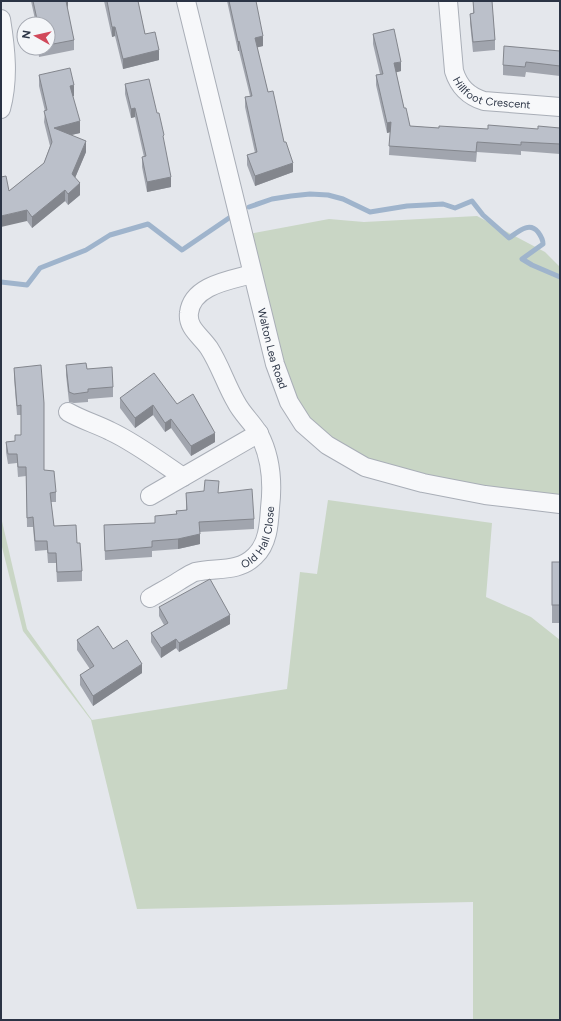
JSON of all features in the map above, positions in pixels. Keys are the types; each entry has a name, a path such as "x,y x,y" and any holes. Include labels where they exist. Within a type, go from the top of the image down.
{"street":[{"name":"Walton Lea Road","path":"186,1 275,364 289,402 304,424 327,445 365,466 423,483 485,495 560,504"},
{"name":"Hillfoot Crescent","path":"448,1 454,71 457,81 462,88 476,98 484,101 560,107"},
{"path":"1,19 7,66 4,98 1,109"},
{"name":"Old Hall Close","path":"150,598 194,572 234,568 244,564 256,556 262,547 269,520 272,497 271,476 267,454 259,433 236,403 209,348 197,336 189,323 189,311 195,298 205,289 224,281 252,274"},
{"path":"68,412 82,420 112,431 183,477"},
{"path":"150,496 259,433"}],"green space":[{"path":"477,216 545,252 560,267 560,504 365,467 303,424 243,238 254,233 329,219 364,222"},
{"path":"328,500 492,523 486,597 531,617 560,640 560,1020 473,1020 473,902 137,909 91,720 23,631 1,543 1,517 27,629 92,720 287,689 300,572 317,574"}],"building":[{"path":"33,1 66,1 74,40 56,43 56,16 36,16"},
{"path":"107,1 138,1 145,34 155,32 159,50 123,59 115,27 112,27"},
{"path":"229,1 256,1 263,36 255,38 268,92 273,91 284,142 286,142 293,163 255,176 247,155 257,152 245,97 252,96"},
{"path":"473,1 492,1 495,40 473,42 470,14 474,13"},
{"path":"394,29 401,62 394,63 404,108 406,108 410,126 488,129 488,125 538,129 538,126 560,128 560,144 521,142 521,145 477,142 476,152 389,146 391,122 387,123 376,75 383,74 373,34"},
{"path":"504,46 560,51 560,66 526,62 525,67 503,65"},
{"path":"70,68 74,85 70,86 80,121 54,128 86,141 72,174 80,183 68,194 65,190 32,217 27,210 1,216 1,177 6,176 9,191 44,163 52,142 44,111 47,110 39,75"},
{"path":"149,79 164,135 171,177 147,182 142,157 146,156 135,108 131,109 125,84"},
{"path":"86,363 87,369 112,367 113,387 88,389 88,392 74,394 69,392 66,365"},
{"path":"41,365 44,403 44,470 54,471 56,492 50,493 54,526 76,525 77,543 80,543 82,571 57,572 56,553 48,553 47,541 35,541 33,517 27,518 26,467 18,467 17,454 8,454 6,442 15,441 15,435 21,435 21,405 17,406 14,368"},
{"path":"154,373 177,404 193,394 215,433 191,446 171,419 165,423 153,405 135,418 120,398"},
{"path":"205,480 219,481 218,493 252,489 254,519 199,522 200,534 178,539 152,541 152,547 105,551 104,525 155,523 155,516 177,514 176,511 187,510 186,493 204,491"},
{"path":"552,562 560,562 560,605 552,605"},
{"path":"210,579 230,615 179,643 176,639 161,648 151,633 168,623 159,607"},
{"path":"98,626 113,649 127,640 142,664 93,696 80,675 94,666 77,640"}],"waterway":[{"path":"249,207 272,199 310,194 328,195 343,199 370,212 407,206 443,204 455,208 472,201 483,215 509,238 527,227 535,229 541,236 543,244 522,259 560,277"},
{"path":"1,282 27,285 40,268 86,250 110,235 148,224 182,250 229,218"}]}
